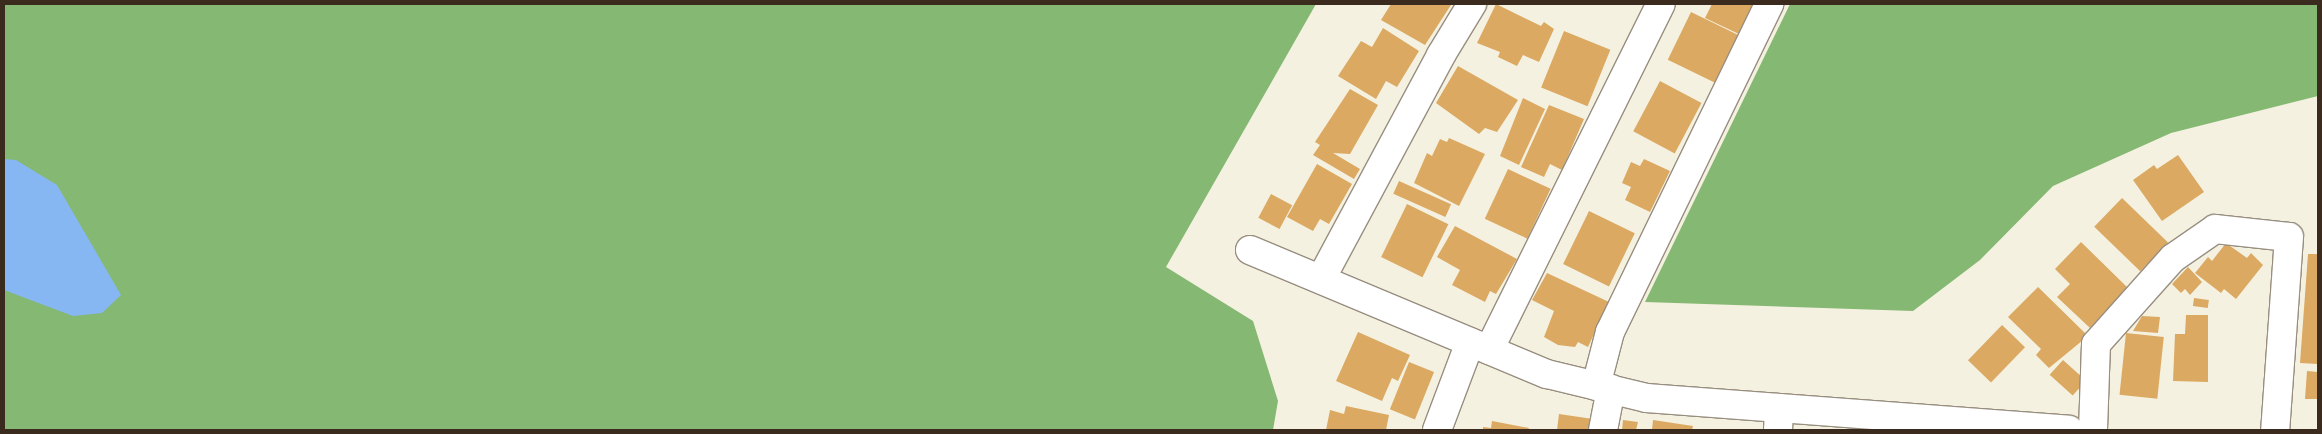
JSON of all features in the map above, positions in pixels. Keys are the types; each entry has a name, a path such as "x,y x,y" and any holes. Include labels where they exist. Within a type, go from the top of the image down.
{"street":[{"path":"1321,279 1441,55 1472,4"},
{"path":"1437,430 1479,346 1662,4"},
{"path":"1603,430 1603,387 1610,332 1769,4"},
{"path":"2093,430 2096,344 2173,258 2215,230 2289,237 2275,430"},
{"path":"1250,250 1547,374 1647,398 1779,419 2069,430"}],"green space":[{"path":"4,4 1316,4 1166,267 1253,321 1278,401 1273,430 4,430"},
{"path":"1790,4 2318,4 2318,96 2171,133 2053,186 1980,260 1913,311 1645,302"}],"water":[{"path":"4,159 16,160 57,185 121,295 102,313 73,316 4,290"}],"building":[{"path":"1391,4 1451,5 1425,45 1381,20"},
{"path":"1496,4 1541,26 1544,22 1554,29 1539,62 1523,55 1517,66 1498,57 1500,52 1477,43"},
{"path":"1712,4 1755,4 1741,35 1705,18"},
{"path":"1691,12 1738,35 1715,82 1668,60"},
{"path":"1383,28 1419,51 1397,87 1386,81 1376,99 1338,76 1361,41 1372,47"},
{"path":"1564,31 1610,50 1588,106 1541,88"},
{"path":"1458,66 1518,100 1497,132 1485,128 1479,134 1436,103"},
{"path":"1660,81 1701,103 1675,153 1633,131"},
{"path":"1350,89 1378,105 1350,154 1333,153 1360,169 1354,179 1313,155 1320,145 1315,142"},
{"path":"1523,98 1545,109 1519,165 1500,156"},
{"path":"1549,105 1584,119 1562,170 1550,164 1544,177 1521,167"},
{"path":"1449,138 1485,154 1459,206 1414,183 1427,153 1432,156 1440,139 1447,142"},
{"path":"2178,155 2204,192 2162,221 2133,180 2154,165 2157,169"},
{"path":"1644,159 1670,171 1650,212 1625,200 1631,187 1622,183 1631,162 1640,166"},
{"path":"1317,164 1352,184 1329,224 1320,219 1313,231 1287,217"},
{"path":"1508,169 1551,189 1527,239 1485,219"},
{"path":"1399,181 1451,204 1445,217 1393,194"},
{"path":"1271,194 1292,205 1280,229 1258,218"},
{"path":"2122,198 2168,242 2140,271 2094,227"},
{"path":"1407,204 1448,224 1422,277 1381,257"},
{"path":"1589,211 1635,233 1609,286 1563,264"},
{"path":"1455,226 1517,259 1496,294 1490,291 1485,302 1452,285 1460,270 1437,257"},
{"path":"2081,242 2128,288 2090,328 2057,297 2070,284 2055,269"},
{"path":"2226,243 2247,258 2251,253 2263,265 2236,299 2224,289 2221,293 2195,273 2208,257 2212,261"},
{"path":"2308,254 2318,254 2318,364 2300,363"},
{"path":"2188,267 2202,282 2190,295 2185,289 2181,293 2172,284"},
{"path":"1547,273 1609,302 1588,347 1578,342 1575,347 1558,345 1544,337 1554,311 1532,300"},
{"path":"2038,287 2088,336 2049,368 2036,355 2041,349 2008,317"},
{"path":"2194,298 2209,300 2208,308 2193,306"},
{"path":"2186,315 2208,315 2208,382 2173,381 2175,334 2185,334"},
{"path":"2142,316 2160,317 2158,333 2133,331"},
{"path":"2002,325 2025,347 1991,382 1968,360"},
{"path":"1358,332 1410,355 1398,381 1392,378 1382,401 1336,381"},
{"path":"2126,333 2164,337 2157,399 2120,395"},
{"path":"2063,360 2086,381 2073,396 2050,375"},
{"path":"1409,362 1434,372 1415,419 1390,409"},
{"path":"2307,371 2318,372 2318,399 2305,399"},
{"path":"1346,406 1389,415 1386,430 1326,430 1330,410 1344,414"},
{"path":"1559,414 1593,419 1592,430 1557,430"},
{"path":"1623,420 1638,422 1636,430 1622,430"},
{"path":"1653,420 1693,426 1692,430 1652,430"},
{"path":"1492,421 1529,428 1528,430 1483,430 1483,427 1491,428"}]}
